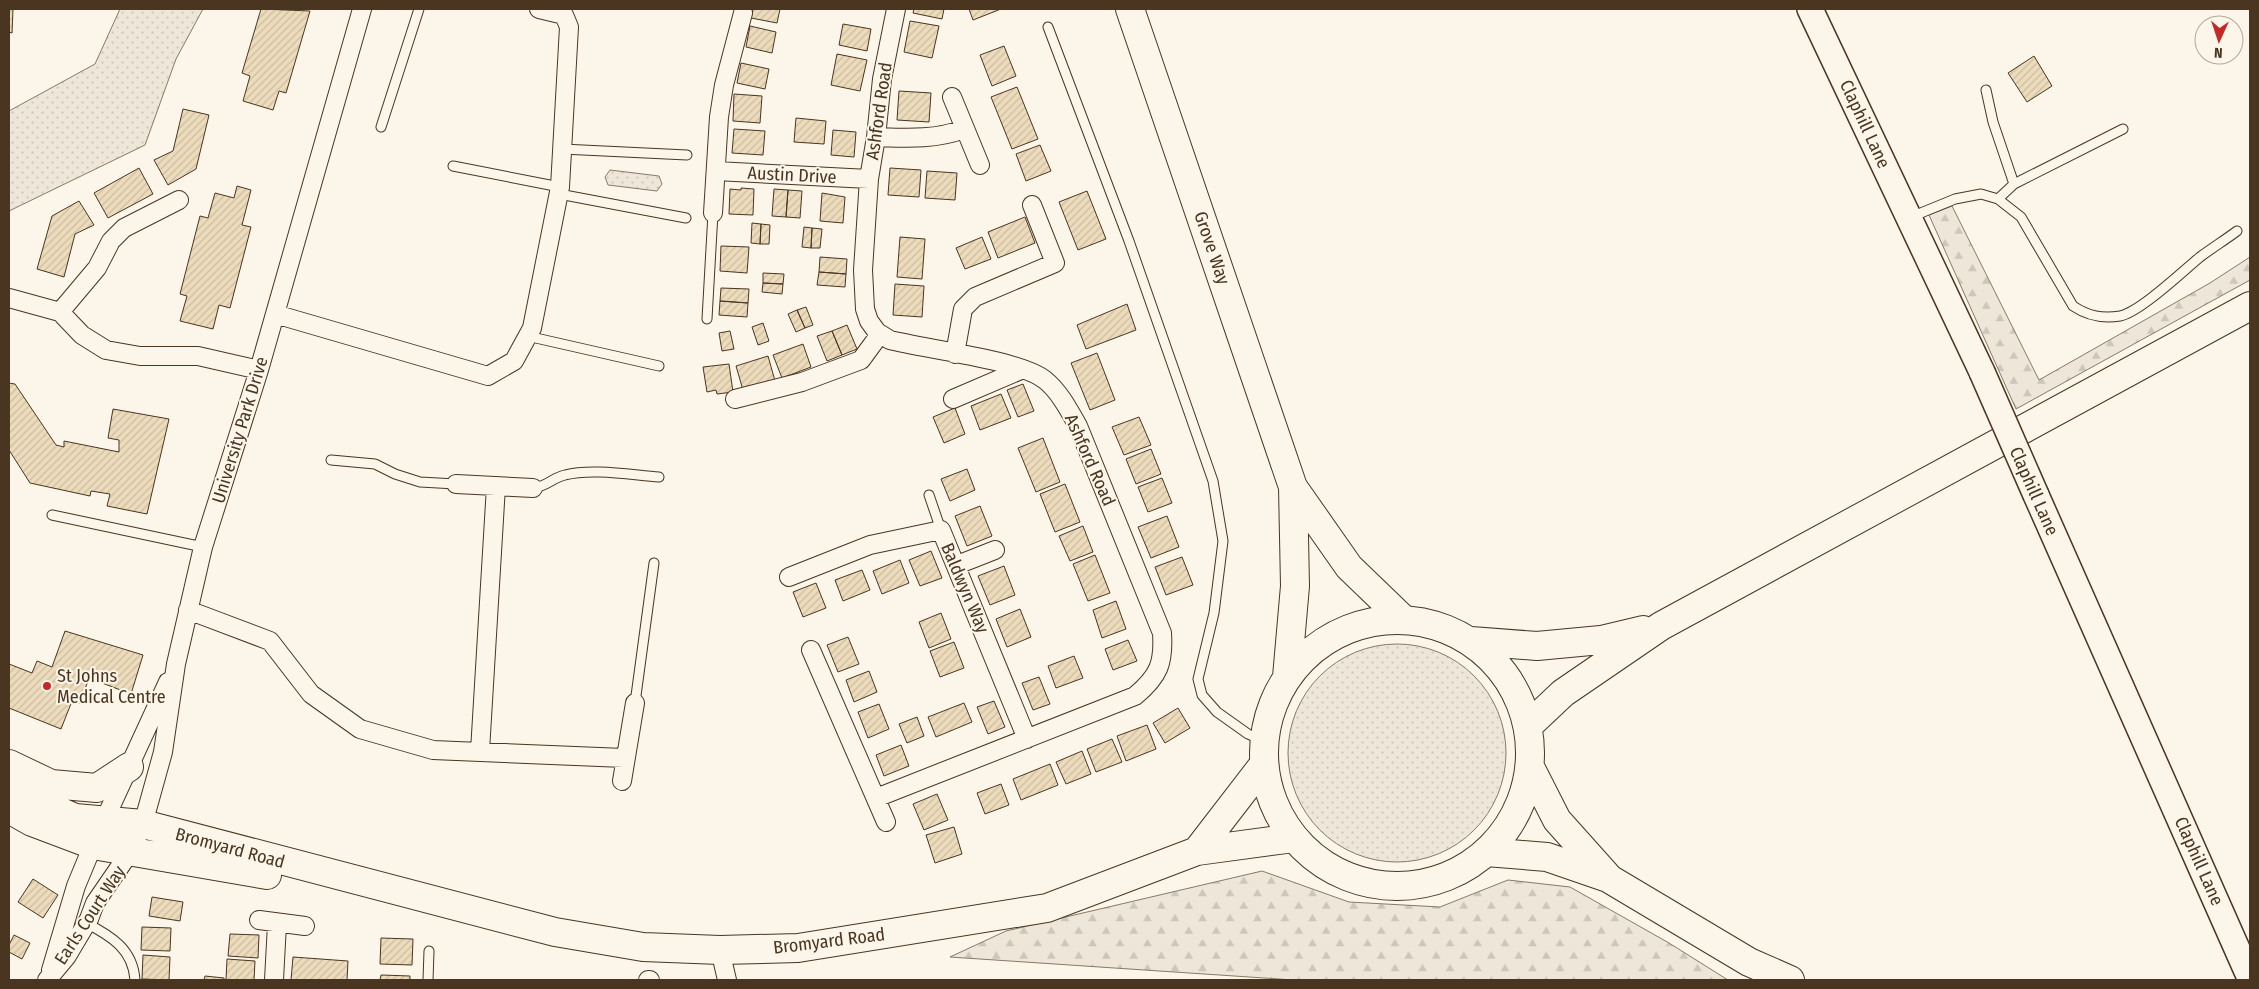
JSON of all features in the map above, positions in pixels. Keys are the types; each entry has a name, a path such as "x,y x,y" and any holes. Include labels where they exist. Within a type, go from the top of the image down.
{"main road":[{"name":"Grove Way","path":"1130,9 1293,486 1349,567 1403,619"},
{"path":"1528,726 1563,693 1661,626 2250,306"},
{"name":"Grove Way","path":"1287,677 1295,586 1293,486"},
{"path":"1403,619 1438,626 1471,641 1497,664 1517,693 1528,726 1530,767 1523,798 1512,820 1486,852 1451,875 1410,886 1367,883 1327,866 1294,838 1279,815 1269,790 1264,753 1268,718 1287,677 1310,652 1338,633 1370,622 1403,619"},
{"path":"1471,641 1537,646 1601,640 1661,626"},
{"path":"1197,851 1264,753"},
{"path":"9,764 50,784 97,788 129,767"},
{"path":"1530,767 1558,820 1608,878"},
{"name":"Bromyard Road","path":"9,789 75,818 130,852 453,907"},
{"name":"Bromyard Road","path":"9,809 32,822 99,833 143,824 453,907 570,935 644,947 720,950 798,948 1047,908 1197,851 1294,838"},
{"path":"1486,852 1546,856 1608,878 1749,962 1790,980"}],"street":[{"name":"University Park Drive","path":"130,852 143,824 163,752 176,664 203,547 259,370 362,9"},
{"path":"275,314 488,376 514,361 532,328 560,190 569,12 539,9"},
{"name":"Ashford Road","path":"876,798 1136,696 1150,684 1160,668 1163,650 1162,633 1078,426 1062,401 1044,379 1023,369 890,340 880,334 869,321 865,310 863,289 869,179 876,137 882,78 896,9"},
{"name":"Claphill Lane","path":"1810,9 1982,372 2250,978"},
{"path":"713,213 719,117 724,85 742,13"},
{"path":"952,96 980,165"},
{"path":"876,137 915,138 946,136 964,129"},
{"name":"Austin Drive","path":"716,171 869,179"},
{"path":"60,312 97,268 111,241 124,228 179,200"},
{"path":"955,354 962,309 975,297 1054,263 1032,205"},
{"path":"9,298 60,312 82,335 106,350 140,356 198,356 259,370"},
{"path":"735,398 802,382 861,360 880,334"},
{"path":"953,399 1023,369"},
{"path":"456,484 533,488"},
{"path":"480,751 496,486"},
{"name":"Baldwyn Way","path":"789,577 870,545 941,530 1027,739"},
{"path":"957,565 995,550"},
{"path":"188,610 270,641 311,694 360,729 433,750 624,758"},
{"path":"811,650 886,822"},
{"name":"Earls Court Way","path":"48,979 76,886 176,664"},
{"path":"622,781 624,758 635,703"},
{"name":"Earls Court Way","path":"48,979 67,956 95,903 130,852"},
{"path":"259,920 277,924 305,926"},
{"path":"274,980 277,924"},
{"path":"720,950 728,980"}],"lane":[{"path":"381,127 419,9"},
{"path":"1048,27 1129,242 1213,481 1223,541 1214,613 1198,680 1202,695 1217,712 1248,734 1264,753"},
{"path":"1986,90 1993,122 2014,184"},
{"path":"1998,199 2014,184 2123,128"},
{"path":"562,149 687,155"},
{"path":"453,166 686,218"},
{"path":"1909,218 1955,199 1981,194 1998,199 2021,218 2073,306 2086,314 2103,318 2122,316 2153,296 2201,256 2237,231"},
{"path":"707,318 713,213"},
{"path":"527,336 659,366"},
{"path":"331,460 375,464 420,482 456,484"},
{"path":"533,488 544,487 563,475 578,473 659,477"},
{"path":"929,495 941,530"},
{"path":"52,515 203,547"},
{"path":"635,703 654,562"},
{"path":"86,923 109,935 120,944 130,958 135,980"},
{"path":"428,980 430,951"}],"green space":[{"path":"120,9 203,9 176,59 145,145 9,211 9,111 95,64"},
{"path":"610,170 659,176 662,184 657,191 608,185 605,177"},
{"path":"1952,206 2039,380 2210,283 2250,257 2250,280 2016,409 1929,215"},
{"path":"1408,644 1439,652 1458,662 1474,676 1488,692 1498,711 1506,742 1506,764 1498,795 1488,814 1474,830 1458,844 1439,854 1408,862 1386,862 1355,854 1336,844 1306,814 1296,795 1290,774 1288,742 1296,711 1306,692 1336,662 1355,652 1376,646"},
{"path":"1262,871 1349,902 1440,907 1508,880 1570,887 1669,943 1728,980 1294,980 950,957 1006,931"}],"building":[{"path":"9,9 13,9 12,33 9,32"},
{"path":"261,9 310,11 286,93 279,91 273,110 243,101 250,76 242,73"},
{"path":"753,9 780,9 777,23 751,18"},
{"path":"914,9 944,9 942,19 913,13"},
{"path":"969,9 1001,9 973,20"},
{"path":"910,21 939,26 932,58 904,52"},
{"path":"843,24 871,29 867,51 839,45"},
{"path":"750,26 776,32 772,53 746,47"},
{"path":"1004,46 1016,76 992,86 980,55"},
{"path":"837,54 867,60 860,91 831,85"},
{"path":"2034,56 2052,86 2027,102 2008,73"},
{"path":"741,63 769,69 765,89 737,83"},
{"path":"1017,87 1038,139 1012,149 991,97"},
{"path":"899,91 931,93 929,122 897,120"},
{"path":"734,94 762,96 760,123 733,121"},
{"path":"183,109 209,115 196,169 168,185 154,160 173,151"},
{"path":"796,118 826,121 824,144 794,142"},
{"path":"734,129 765,131 763,155 732,153"},
{"path":"833,130 856,132 854,157 831,155"},
{"path":"1040,145 1051,171 1026,181 1016,154"},
{"path":"139,168 153,194 108,218 94,193"},
{"path":"890,168 921,170 919,197 888,195"},
{"path":"927,171 957,173 955,200 925,198"},
{"path":"237,186 251,190 242,225 251,227 230,308 219,305 213,329 180,321 187,296 180,294 200,216 208,218 215,193 234,198"},
{"path":"741,188 754,189 753,215 729,214 730,189 741,190"},
{"path":"774,189 788,190 786,217 772,216"},
{"path":"788,190 802,191 800,218 786,217"},
{"path":"1087,191 1106,239 1078,250 1059,202"},
{"path":"822,193 845,197 843,223 820,221"},
{"path":"79,201 94,225 75,234 64,277 37,269 52,216"},
{"path":"1025,217 1035,243 998,258 988,232"},
{"path":"752,223 761,224 760,244 751,243"},
{"path":"761,224 770,225 769,244 760,244"},
{"path":"804,227 812,228 811,248 802,247"},
{"path":"812,228 822,229 820,248 811,248"},
{"path":"900,237 925,239 922,279 897,277"},
{"path":"982,237 991,259 965,269 956,248"},
{"path":"721,246 749,247 747,273 720,271"},
{"path":"820,257 847,259 846,274 819,272"},
{"path":"819,272 846,274 845,287 817,285"},
{"path":"763,273 784,274 783,284 763,283"},
{"path":"763,283 783,284 782,294 762,292"},
{"path":"895,284 924,286 922,317 893,315"},
{"path":"721,288 749,289 748,303 720,301"},
{"path":"720,301 748,303 747,317 719,315"},
{"path":"1127,304 1136,330 1086,349 1077,325"},
{"path":"806,307 813,325 805,328 797,310"},
{"path":"797,310 805,328 796,332 788,314"},
{"path":"763,323 769,341 758,345 752,327"},
{"path":"847,325 857,349 842,355 832,331"},
{"path":"730,331 734,349 722,351 719,333"},
{"path":"832,331 842,355 827,361 817,336"},
{"path":"803,344 811,367 782,378 773,355"},
{"path":"1097,353 1115,400 1090,410 1071,363"},
{"path":"768,356 775,381 743,390 736,366"},
{"path":"729,364 733,392 717,394 716,390 707,392 703,367"},
{"path":"9,383 15,384 56,445 64,447 64,441 119,452 119,440 108,438 113,409 169,419 147,514 107,506 110,494 91,491 90,496 30,483 9,450"},
{"path":"1023,384 1034,411 1018,417 1007,390"},
{"path":"1001,394 1011,418 980,430 971,406"},
{"path":"955,408 965,434 944,443 933,417"},
{"path":"1139,417 1151,445 1124,455 1112,427"},
{"path":"1043,438 1060,482 1036,492 1018,448"},
{"path":"1151,449 1161,474 1136,484 1126,459"},
{"path":"967,469 975,490 950,501 941,479"},
{"path":"1162,478 1172,503 1148,512 1138,487"},
{"path":"1065,484 1080,522 1055,532 1040,494"},
{"path":"980,506 992,536 967,546 955,516"},
{"path":"1167,516 1179,547 1151,558 1138,527"},
{"path":"1083,526 1093,552 1070,561 1059,536"},
{"path":"931,551 942,578 920,586 909,560"},
{"path":"1095,555 1110,593 1088,601 1073,564"},
{"path":"1182,557 1193,585 1166,595 1155,567"},
{"path":"900,560 909,583 882,594 873,571"},
{"path":"1004,566 1015,595 990,605 978,576"},
{"path":"862,570 870,590 843,601 835,580"},
{"path":"816,583 826,608 803,617 793,592"},
{"path":"1116,601 1126,629 1102,638 1093,610"},
{"path":"1020,609 1031,637 1007,647 996,619"},
{"path":"941,613 951,639 929,648 919,622"},
{"name":"St Johns Medical Centre","path":"65,631 143,655 131,694 89,678 80,703 72,701 61,729 9,708 9,664 32,673 37,661 52,667"},
{"path":"848,637 859,664 838,672 827,645"},
{"path":"1128,640 1137,661 1113,670 1105,649"},
{"path":"954,642 964,668 940,677 930,651"},
{"path":"1074,656 1083,678 1056,688 1048,666"},
{"path":"869,671 877,692 854,702 846,680"},
{"path":"1039,677 1050,704 1033,710 1022,683"},
{"path":"994,701 1005,727 988,734 977,707"},
{"path":"964,703 972,722 936,737 928,717"},
{"path":"879,704 889,729 868,738 858,712"},
{"path":"1178,708 1190,728 1165,743 1153,723"},
{"path":"917,717 924,736 907,743 899,724"},
{"path":"1147,725 1156,749 1126,761 1117,736"},
{"path":"1112,739 1122,762 1096,772 1087,749"},
{"path":"901,745 909,766 884,776 876,755"},
{"path":"1082,751 1091,774 1066,784 1056,762"},
{"path":"1050,764 1058,785 1021,800 1013,779"},
{"path":"1001,784 1009,805 985,814 977,793"},
{"path":"937,794 948,820 924,830 913,804"},
{"path":"954,827 962,854 935,863 926,835"},
{"path":"33,879 58,895 43,918 18,902"},
{"path":"152,897 183,902 180,921 149,916"},
{"path":"142,927 171,928 170,951 141,950"},
{"path":"230,934 259,935 258,958 228,956"},
{"path":"14,935 30,943 22,959 9,952 9,945"},
{"path":"381,938 413,939 412,965 380,964"},
{"path":"143,955 170,957 169,980 142,979"},
{"path":"293,957 348,961 347,980 291,980"},
{"path":"227,959 255,961 254,980 226,980"},
{"path":"381,975 410,976 410,980 380,980"},
{"path":"205,976 224,978 224,980 204,980"}],"place":[{"name":"St Johns Medical Centre","path":"47,686"}]}
